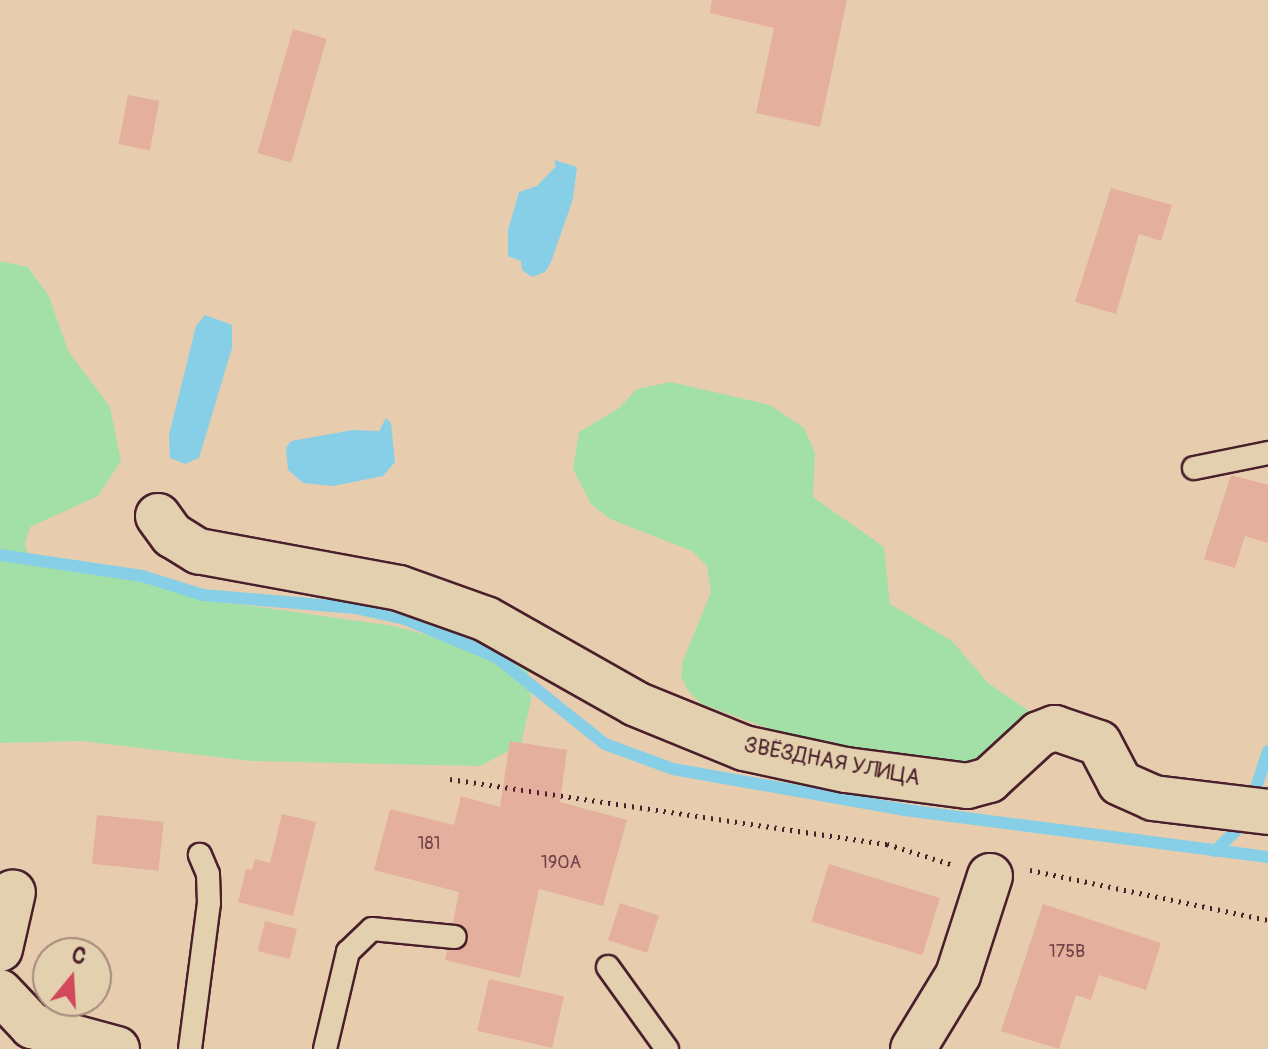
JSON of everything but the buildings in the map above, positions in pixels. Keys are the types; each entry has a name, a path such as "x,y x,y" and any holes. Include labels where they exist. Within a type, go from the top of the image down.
{"street":[{"name":"ЗВЁЗДНАЯ УЛИЦА","path":"158,516 172,535 198,551 399,588 486,619 636,704 744,748 846,770 967,786 989,780 1039,734 1055,728 1099,743 1120,783 1153,798 1268,812"},
{"path":"913,1049 958,975 990,876"},
{"path":"0,949 13,892"},
{"path":"0,992 32,1026 117,1049"}],"lane":[{"path":"1194,468 1268,453"},
{"path":"190,1049 209,903 208,874 200,855"},
{"path":"325,1049 348,952 372,929 455,937"},
{"path":"608,967 667,1049"}],"path":[{"path":"450,779 887,844 990,876 1031,870 1268,920"}],"green space":[{"path":"0,261 28,267 49,296 68,351 110,407 121,461 98,496 30,527 25,544 30,561 117,572 195,598 394,626 452,642 483,633 527,662 531,700 521,744 480,766 251,761 81,741 0,743"},
{"path":"671,382 770,405 804,428 815,453 813,497 884,547 890,604 952,641 988,683 1029,711 1030,761 1000,772 827,750 702,704 689,692 681,677 683,661 711,592 707,566 692,551 610,519 591,504 573,469 579,432 619,408 637,389"}],"water":[{"path":"554,160 577,167 573,199 551,262 545,272 532,277 522,270 521,261 508,256 508,230 519,192 537,186 556,166"},
{"path":"205,315 232,325 232,348 199,458 185,464 170,458 169,435 196,326"},
{"path":"386,418 391,423 395,462 383,476 333,486 303,483 288,470 286,448 291,441 353,430 379,431"}],"waterway":[{"path":"0,555 142,576 203,595 355,608 405,619 496,657 605,744 673,769 905,810 1268,857"},
{"path":"1255,791 1268,751"},
{"path":"1215,851 1246,821"}]}
